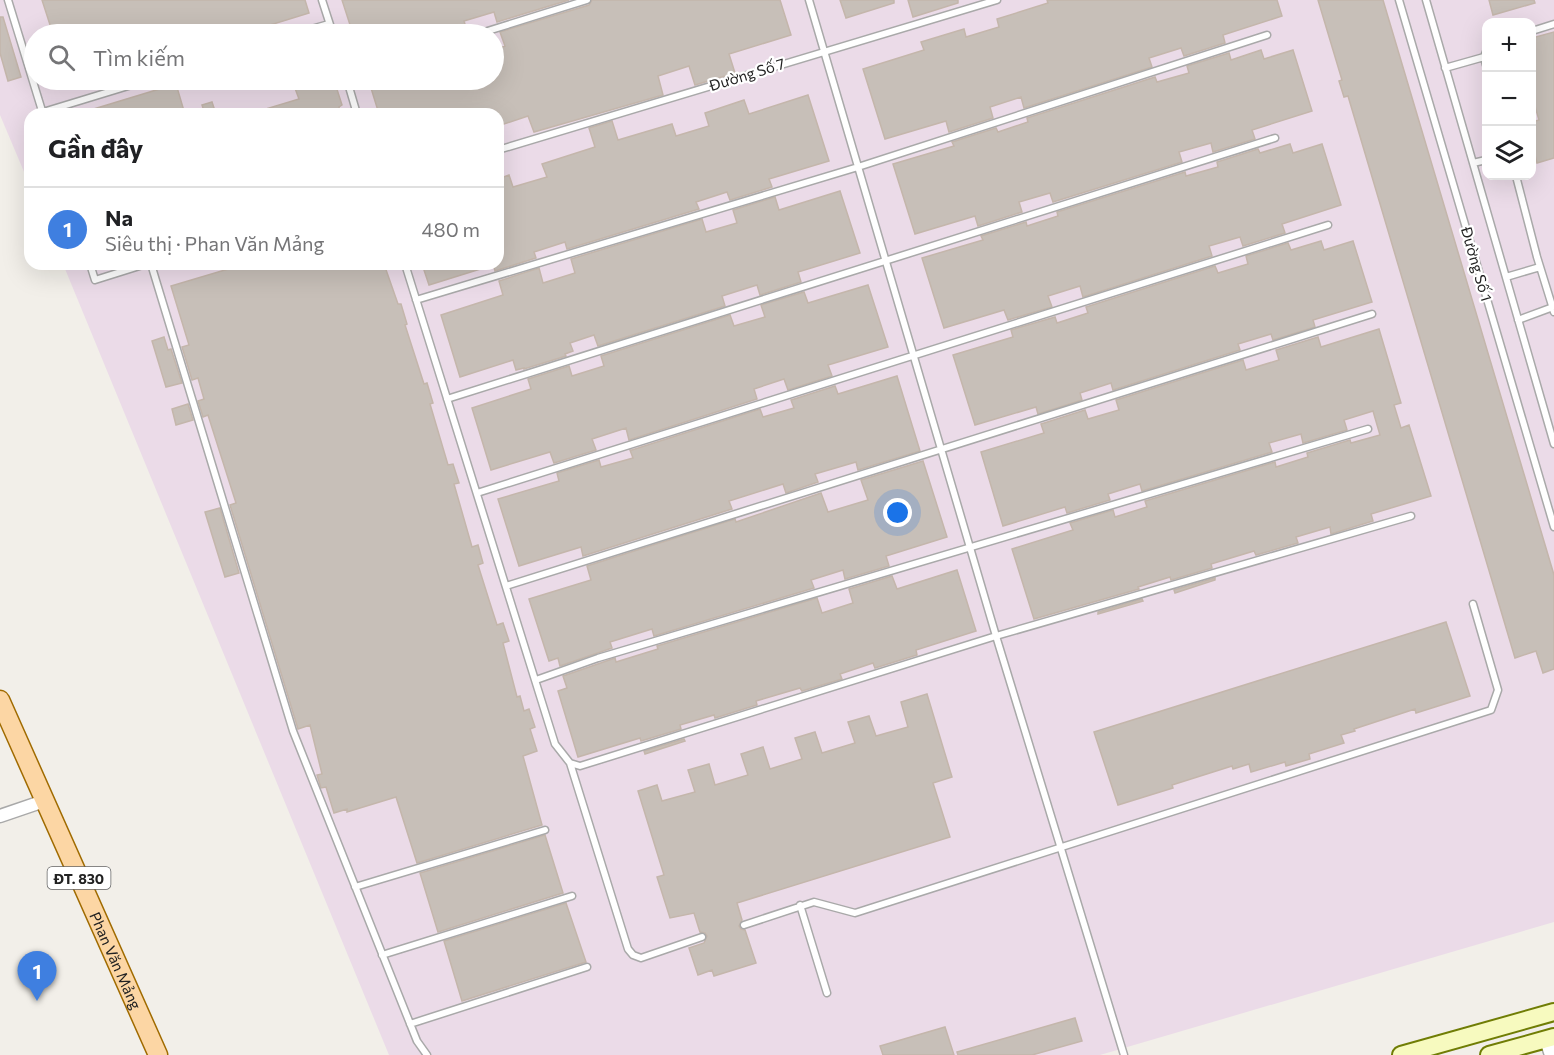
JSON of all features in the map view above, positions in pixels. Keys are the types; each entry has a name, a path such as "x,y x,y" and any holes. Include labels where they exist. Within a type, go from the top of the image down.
{"main road":[{"name":"Phan Văn Mảng","path":"0,700 158,1055"},
{"path":"1401,1055 1554,1012"},
{"path":"1489,1055 1550,1044"}],"street":[{"path":"0,816 44,801"}],"lane":[{"path":"8,0 24,52"},
{"path":"322,0 329,24"},
{"path":"504,26 587,0"},
{"path":"808,0 996,636 1124,1055"},
{"name":"Đường Số 7","path":"504,148 997,0"},
{"name":"Đường Số 1","path":"1400,0 1554,527"},
{"name":"Đường Số 1","path":"1426,0 1554,444"},
{"path":"1536,30 1554,24"},
{"path":"416,300 858,167 1267,35"},
{"path":"1445,68 1482,55"},
{"path":"36,90 41,108"},
{"path":"59,108 116,90"},
{"path":"350,90 355,108"},
{"path":"447,399 1275,138"},
{"path":"1473,163 1482,161"},
{"path":"1517,180 1553,309 1518,320"},
{"path":"477,493 1328,225"},
{"path":"1506,277 1540,267"},
{"path":"92,270 95,280 128,270"},
{"path":"150,270 292,731 417,1041 427,1055"},
{"path":"407,270 555,744 570,763 628,949 633,955 641,958 702,937"},
{"path":"506,586 1372,314"},
{"path":"536,680 598,658 1368,429"},
{"path":"570,763 580,766 996,636 1411,516"},
{"path":"744,925 814,902 855,913 1491,710 1498,690 1473,604"},
{"path":"355,887 544,830"},
{"path":"382,955 572,896"},
{"path":"800,905 827,993"},
{"path":"410,1023 587,968"}],"shaded area":[{"path":"0,0 1554,0 1554,922 1100,1055 389,1055 65,270 504,270 504,108 24,108 24,172 0,115"}],"building":[{"path":"42,0 305,0 309,13 273,24 50,24"},
{"path":"342,0 569,0 497,22 494,12 464,21 465,24 350,24"},
{"path":"592,0 780,0 791,35 729,54 735,73 695,85 689,66 658,76 663,95 534,132 528,116 504,124 504,108 377,108 372,90 504,90 504,31 589,5"},
{"path":"840,0 894,0 894,3 846,18"},
{"path":"908,0 958,0 958,3 913,17"},
{"path":"1047,0 1277,0 1282,16 1223,35 1225,43 1184,56 1181,48 1149,58 1152,67 1024,108 1021,97 990,107 993,118 949,132 946,121 885,139 863,69 924,50 921,42 964,29 966,37 999,27 997,19 1048,3"},
{"path":"1318,0 1383,0 1554,575 1554,669 1543,673 1536,651 1515,658 1348,96 1344,97 1339,81 1342,80"},
{"path":"1489,0 1534,0 1535,3 1493,15"},
{"path":"0,17 3,17 21,77 8,81 0,53"},
{"path":"1554,32 1554,158 1537,163 1536,121 1539,120 1536,110 1536,37"},
{"path":"1261,50 1264,59 1293,50 1312,111 1252,130 1255,139 1213,152 1211,143 1179,152 1182,162 1053,202 1050,193 1019,202 1022,212 978,226 975,216 915,234 893,164 954,146 952,142 996,128 998,132 1028,122 1027,118 1155,77 1157,82 1189,73 1187,66 1229,53 1231,60"},
{"path":"156,90 178,90 183,108 97,108"},
{"path":"296,90 337,90 342,105 339,108 269,108 299,99"},
{"path":"808,95 829,161 769,179 772,187 730,200 727,192 696,202 699,209 567,249 565,242 534,252 536,258 504,268 504,177 509,175 513,187 547,177 542,164 595,147 589,128 612,121 618,140 672,124 676,136 709,126 705,113 744,100 749,114"},
{"path":"212,102 214,108 203,108 202,105"},
{"path":"1290,144 1293,153 1322,144 1341,205 1282,224 1285,233 1243,246 1240,237 1209,246 1212,256 1083,297 1080,286 1048,296 1052,307 1008,320 1004,310 944,328 922,258 983,240 981,236 1026,222 1027,226 1058,216 1057,212 1185,172 1186,176 1218,167 1217,162 1258,149 1260,153"},
{"path":"840,191 860,253 798,272 801,282 760,295 757,285 722,296 725,306 598,346 594,335 570,343 573,351 565,354 566,356 524,369 516,370 513,360 460,377 441,315 503,295 499,281 539,268 543,283 575,273 571,259 702,219 706,232 737,223 733,210 775,197 779,210"},
{"path":"1321,241 1324,250 1353,241 1372,302 1313,320 1315,327 1273,340 1271,334 1238,344 1240,350 1113,390 1111,383 1080,393 1082,400 1038,414 1036,407 975,425 953,355 1013,337 1011,330 1055,317 1057,323 1088,313 1086,307 1215,266 1218,273 1248,264 1246,256 1288,243 1291,250"},
{"path":"225,270 386,270 398,304 401,304 407,324 405,325 424,384 427,383 433,403 430,404 448,465 453,464 459,483 454,484 472,547 478,545 483,563 478,565 497,625 503,623 509,641 503,643 517,697 520,696 524,711 529,709 535,727 530,729 537,751 523,756 542,825 417,863 396,797 347,812 347,809 334,813 326,787 321,788 317,775 322,774 310,725 298,729 230,505 236,503 208,415 203,417 198,401 204,399 198,378 192,380 182,347 189,345 171,286"},
{"path":"424,270 477,270 429,285"},
{"path":"868,285 888,347 828,365 832,376 788,390 784,379 754,389 757,399 629,440 626,428 592,439 596,450 554,463 550,452 491,470 472,408 531,389 528,379 569,366 572,376 604,366 601,356 730,315 734,326 765,317 761,305 804,292 808,303"},
{"path":"1379,329 1401,403 1394,405 1401,428 1409,425 1431,496 1371,514 1373,521 1331,534 1330,527 1296,537 1298,543 1256,555 1254,551 1211,564 1212,568 1171,580 1170,577 1138,587 1139,589 1034,619 1012,549 1073,530 1070,523 1113,510 1115,517 1147,507 1145,501 1275,462 1276,467 1308,457 1307,453 1350,440 1351,443 1380,435 1373,411 1344,420 1347,430 1303,443 1301,434 1269,443 1272,452 1142,491 1140,484 1108,494 1110,500 1067,513 1065,507 1003,526 981,452 1044,433 1041,424 1085,410 1088,419 1119,410 1116,400 1243,360 1246,370 1279,360 1276,350 1318,337 1321,347"},
{"path":"164,337 168,350 171,349 182,383 166,387 152,341"},
{"path":"897,376 920,451 858,470 856,462 815,474 818,482 786,493 783,484 729,501 732,509 583,556 581,547 519,566 498,499 559,481 557,473 599,460 601,467 633,458 630,450 760,409 763,417 794,408 791,400 835,386 838,394"},
{"path":"188,404 193,420 176,425 172,409"},
{"path":"923,461 947,537 886,556 889,566 845,579 843,570 811,580 814,588 654,636 652,629 610,642 612,648 560,666 558,658 549,661 529,599 591,580 587,566 735,519 736,522 821,493 828,512 868,500 861,480"},
{"path":"220,508 239,573 225,577 205,512"},
{"path":"957,570 976,631 916,650 917,655 875,668 873,663 840,674 842,679 756,701 757,705 715,718 714,715 680,725 681,729 641,741 640,738 578,757 558,691 567,688 563,676 615,658 616,662 658,649 657,646 817,598 822,613 853,603 849,589 892,576 897,589"},
{"path":"1215,578 1215,580 1175,593 1174,590"},
{"path":"1142,599 1143,601 1098,614 1098,612"},
{"path":"1446,622 1470,696 1416,713 1415,709 1354,729 1355,731 1341,735 1344,743 1309,754 1310,759 1286,766 1285,762 1251,772 1249,764 1233,769 1232,766 1118,805 1094,732"},
{"path":"927,694 952,777 933,783 950,837 737,903 742,920 739,926 745,930 756,963 714,976 712,970 698,975 689,948 704,943 707,936 700,932 694,913 670,918 657,877 664,875 638,791 657,785 662,801 695,792 688,770 709,764 715,785 748,775 741,754 763,747 770,769 802,759 795,738 815,732 822,753 855,743 848,722 869,716 876,736 908,727 901,702"},
{"path":"684,739 685,741 645,754 644,751"},
{"path":"545,835 563,893 438,932 420,873"},
{"path":"566,903 586,962 462,1001 444,941"},
{"path":"1075,1018 1082,1041 1032,1055 958,1055 957,1052"},
{"path":"945,1027 954,1055 883,1055 880,1046"}],"place":[{"name":"Na","path":"37,1001"}]}
